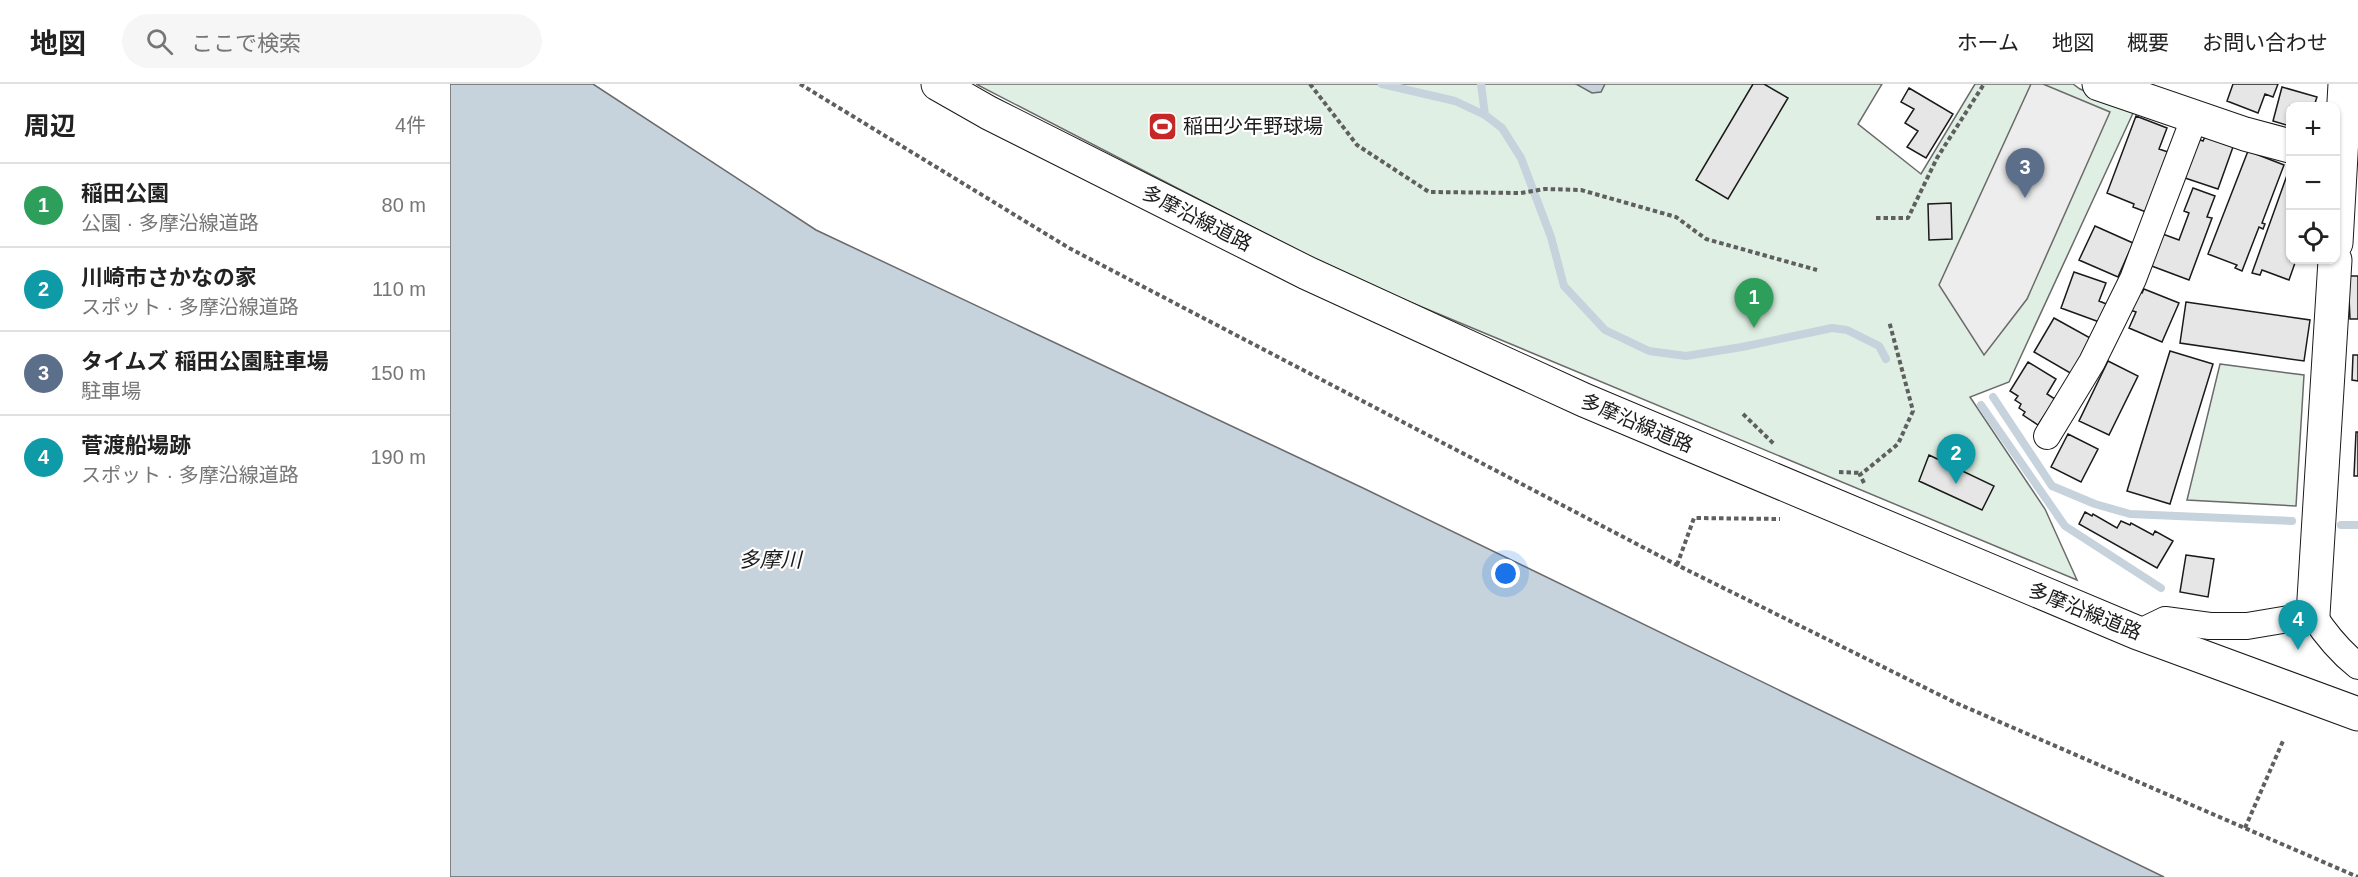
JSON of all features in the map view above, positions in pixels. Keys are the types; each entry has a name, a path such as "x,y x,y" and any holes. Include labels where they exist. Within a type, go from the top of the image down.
{"street":[{"name":"多摩沿線道路","path":"938,84 989,113 1307,273 1584,400 2138,633 2358,714"},
{"path":"2099,84 2245,134 2286,145"},
{"path":"2340,210 2345,160 2345,84"},
{"path":"2047,436 2092,362 2133,279 2195,116"},
{"path":"2334,264 2313,615 2335,646 2358,666"},
{"path":"2138,633 2165,620 2210,627 2247,626 2313,615"}],"path":[{"path":"801,84 1069,248 1677,565 1956,703 2358,877"},
{"path":"1310,84 1357,145 1429,192 1521,193 1545,189 1581,190 1676,217 1706,239 1816,270"},
{"path":"1875,218 1908,218 1937,158 1984,84"},
{"path":"1833,472 1862,474 1898,444 1913,411 1889,321"},
{"path":"1743,414 1774,445 1783,450"},
{"path":"1862,474 1860,475 1865,485"},
{"path":"1677,565 1694,518 1780,519"},
{"path":"2245,828 2283,741"}],"green space":[{"path":"976,84 1882,84 1858,124 1921,174 1975,84 2073,84 2134,111 2009,382 1970,397 2045,509 2077,580 1345,275"},
{"path":"2220,364 2304,375 2296,506 2187,500"}],"shaded area":[{"path":"2031,84 2043,84 2110,112 2027,299 1984,355 1939,285"}],"water":[{"name":"多摩川","path":"450,84 593,84 816,230 1363,488 2164,877 450,877"},
{"path":"1576,84 1605,84 1601,92 1592,93"}],"building":[{"path":"1753,84 1764,84 1788,98 1728,199 1696,180"},
{"path":"2233,84 2278,84 2273,97 2265,94 2258,113 2227,101"},
{"path":"2282,87 2317,97 2315,102 2286,102 2286,125 2273,121"},
{"path":"1909,88 1953,114 1926,158 1907,147 1918,131 1905,123 1914,109 1901,102"},
{"path":"2136,116 2167,128 2159,149 2168,152 2146,212 2133,207 2134,204 2107,193"},
{"path":"2205,137 2233,147 2218,189 2185,178 2198,139 2203,141"},
{"path":"2248,151 2284,165 2262,223 2265,224 2263,229 2259,227 2242,271 2235,268 2237,265 2208,254"},
{"path":"2286,178 2286,264 2295,264 2289,280 2262,270 2260,275 2252,273"},
{"path":"2193,188 2215,196 2207,217 2212,218 2189,280 2149,265 2160,233 2179,240 2189,213 2184,211"},
{"path":"1951,203 1952,239 1929,240 1928,204"},
{"path":"2095,226 2133,243 2118,277 2079,260"},
{"path":"2074,272 2106,283 2099,301 2109,305 2102,323 2061,308"},
{"path":"2348,276 2358,276 2358,319 2350,319"},
{"path":"2144,289 2179,303 2162,342 2129,328 2136,312 2130,310 2138,291 2142,293"},
{"path":"2186,302 2310,320 2304,361 2180,343"},
{"path":"2054,318 2092,339 2072,374 2034,352"},
{"path":"2170,351 2213,364 2170,504 2127,491"},
{"path":"2353,355 2358,355 2358,381 2352,380"},
{"path":"2108,361 2138,376 2109,435 2079,421"},
{"path":"2028,362 2056,379 2047,394 2055,399 2038,425 2023,415 2025,412 2019,408 2021,404 2015,400 2018,396 2010,391"},
{"path":"2356,432 2358,432 2358,476 2354,476"},
{"path":"2068,434 2098,449 2081,482 2051,467"},
{"path":"1929,455 1994,486 1982,510 1919,481"},
{"path":"2085,512 2117,528 2121,521 2130,525 2131,523 2153,535 2155,531 2173,541 2157,568 2079,524"},
{"path":"2186,555 2214,559 2208,597 2180,592"}],"waterway":[{"path":"1382,84 1455,101 1485,115 1502,128 1521,158 1551,237 1564,286 1605,330 1649,351 1686,356 1832,328 1847,330 1879,346 1886,359"},
{"path":"1481,84 1485,115"},
{"path":"1993,397 2052,486 2095,504 2130,514 2292,521"},
{"path":"1981,405 2065,526 2161,588"},
{"path":"2341,525 2358,525"}],"place":[{"name":"稲田少年野球場","path":"1162,126"},
{"name":"タイムズ 稲田公園駐車場","path":"2025,198"},
{"name":"稲田公園","path":"1754,328"},
{"name":"川崎市さかなの家","path":"1956,484"},
{"name":"菅渡船場跡","path":"2298,650"}]}
